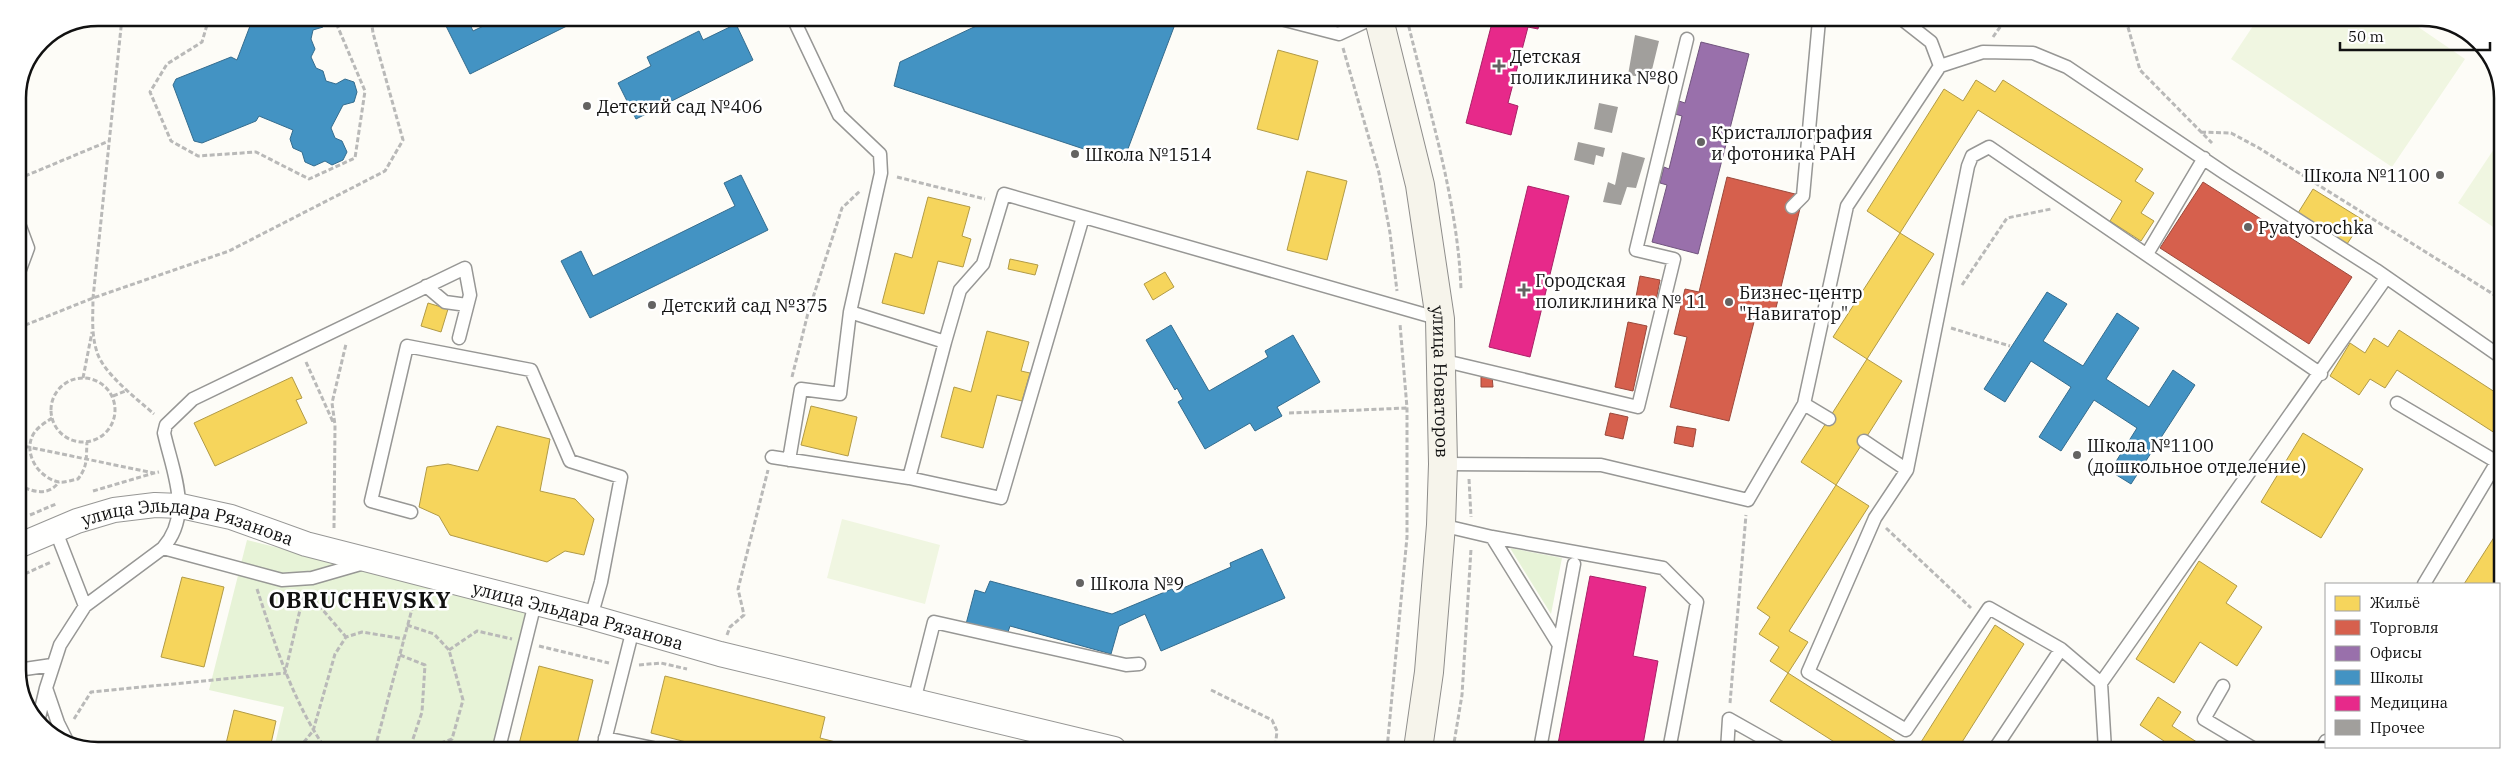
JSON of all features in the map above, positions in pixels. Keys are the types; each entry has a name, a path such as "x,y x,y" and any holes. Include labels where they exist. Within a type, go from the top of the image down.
{"street":[{"name":"улица Новаторов","path":"1381,26 1420,185 1440,319 1443,464 1441,525 1429,672 1419,742"},
{"name":"улица Эльдара Рязанова","path":"26,542 55,529 114,510 155,505 181,506 231,517 332,552 633,628 720,654 1085,742"}],"lane":[{"path":"789,460 802,389 840,394 850,312 881,173 880,154 839,115 797,26"},
{"path":"1306,26 1340,34 1357,26"},
{"path":"1792,207 1803,196 1818,26"},
{"path":"1911,26 1931,42 1940,66"},
{"path":"1441,360 1638,407 1674,259 1636,250 1687,39"},
{"path":"1443,464 1601,465 1748,500 1804,404 1847,206 1940,66 1983,52 2033,53 2067,67 2386,278 2494,352"},
{"path":"2101,683 2061,649 1989,608 1906,730 1808,672 1875,518 1907,470 1935,324 1972,156 1989,147 2320,374"},
{"path":"2147,254 2204,158"},
{"path":"909,478 960,290 983,264 1004,194 1440,319"},
{"path":"772,457 909,478 1001,498 1083,217"},
{"path":"40,713 52,665 67,633 86,606 163,548 177,527 181,506 164,434 166,425 193,399 465,268 470,295 459,338"},
{"path":"2105,742 2101,683 2386,278"},
{"path":"426,286 445,302 468,305"},
{"path":"850,312 945,342"},
{"path":"412,512 371,501 407,346 531,370 570,462 621,477 601,582 591,617"},
{"path":"2397,403 2494,460"},
{"path":"1804,404 1829,419"},
{"path":"1864,441 1907,470"},
{"path":"2425,583 2494,467"},
{"path":"1441,525 1663,568 1697,602 1671,742"},
{"path":"55,529 86,606"},
{"path":"1492,536 1559,645"},
{"path":"163,548 304,585 371,561"},
{"path":"1541,742 1574,564"},
{"path":"500,742 535,603"},
{"path":"914,701 934,622 1126,665 1139,664"},
{"path":"604,742 633,628"},
{"path":"1999,742 2061,649"},
{"path":"26,669 52,665"},
{"path":"2223,686 2204,719 2243,742"},
{"path":"46,688 63,732"},
{"path":"1728,742 1729,719 1770,742"}],"path":[{"path":"83,378 92,330 93,298 121,26"},
{"path":"207,26 202,42 167,64 150,92 171,141 198,156 256,152 309,179 355,158 365,92 337,26"},
{"path":"26,325 93,298 229,251 385,171 403,140 372,26"},
{"path":"2128,27 2140,70 2213,144"},
{"path":"1340,34 1379,173 1390,233 1399,308 1407,408 1407,537 1388,742"},
{"path":"2201,132 2231,133 2259,148 2494,295"},
{"path":"26,176 109,141"},
{"path":"1957,291 2007,218 2074,204"},
{"path":"332,552 334,425 332,403 350,322"},
{"path":"1935,324 2010,346"},
{"path":"92,330 97,354 108,370 166,425"},
{"path":"300,347 334,425"},
{"path":"83,378 101,383 113,396 116,406 112,426 96,440 77,442 61,434 52,418 53,399 58,390 65,384 83,378"},
{"path":"113,396 128,390"},
{"path":"1289,413 1407,408"},
{"path":"52,418 34,433 30,448 36,467 59,482"},
{"path":"26,489 42,492 54,488 59,482 78,479 85,470 88,459 87,442"},
{"path":"26,447 154,473 172,469"},
{"path":"1729,719 1748,500"},
{"path":"1875,518 1982,618"},
{"path":"26,574 66,556"},
{"path":"251,572 285,673 313,731 321,742"},
{"path":"377,742 421,574"},
{"path":"285,673 304,585"},
{"path":"304,585 346,637"},
{"path":"407,625 434,634 449,650 463,700 452,738 442,742"},
{"path":"449,650 477,631 623,667 661,663 696,671"},
{"path":"304,742 313,731 335,654 346,637 362,632 404,639"},
{"path":"400,655 425,665 422,712 412,742"},
{"path":"67,734 91,692 285,673"},
{"path":"1211,690 1272,720 1277,731 1275,742"}],"green space":[{"path":"2253,26 2417,26 2465,59 2392,167 2231,59"},
{"path":"2494,149 2494,228 2458,203"},
{"path":"842,519 940,545 925,604 827,578"},
{"path":"247,540 528,610 495,742 275,742 284,707 209,690"},
{"path":"1510,548 1562,558 1551,614"}],"building: Жильё":[{"path":"1278,50 1318,61 1298,140 1257,129"},
{"path":"1976,80 1995,92 2003,80 2143,169 2135,181 2154,193 2141,213 2154,221 2141,241 2110,221 2122,201 1978,110 1900,233 1867,211 1944,89 1963,101"},
{"path":"1307,171 1347,181 1327,260 1287,250"},
{"path":"2313,189 2363,220 2347,244 2298,213"},
{"path":"928,197 970,207 962,236 971,239 963,267 938,261 924,314 882,303 895,253 912,258"},
{"path":"1900,233 1934,254 1867,359 1833,337"},
{"path":"1010,259 1038,265 1035,275 1008,269"},
{"path":"1165,272 1174,287 1153,300 1144,284"},
{"path":"428,303 448,309 441,332 421,326"},
{"path":"2399,330 2494,391 2494,432 2397,370 2385,388 2370,379 2359,395 2330,376 2350,343 2365,353 2374,338 2388,347"},
{"path":"987,331 1029,342 1021,371 1030,373 1022,401 997,395 983,448 941,437 954,387 971,392"},
{"path":"1867,359 1902,381 1836,485 1801,462"},
{"path":"292,377 302,398 296,400 307,423 215,466 194,423"},
{"path":"811,406 857,417 848,456 801,445"},
{"path":"497,426 550,439 540,491 575,499 594,519 584,555 565,551 547,562 450,535 439,516 419,507 427,467 448,464 478,471"},
{"path":"2303,433 2363,469 2321,538 2261,502"},
{"path":"1836,485 1869,506 1789,631 1808,642 1788,673 1770,661 1779,647 1759,634 1770,617 1757,608"},
{"path":"2494,537 2494,583 2465,583"},
{"path":"2199,561 2237,586 2226,603 2262,627 2237,666 2200,642 2174,683 2136,659"},
{"path":"182,577 224,587 204,667 161,657"},
{"path":"1995,625 2024,644 1962,742 1921,742"},
{"path":"539,666 593,680 578,742 520,742"},
{"path":"1788,673 1896,742 1834,742 1770,701"},
{"path":"665,676 825,717 820,738 836,742 686,742 651,733"},
{"path":"2158,697 2181,712 2172,726 2197,742 2163,742 2140,725"},
{"path":"234,710 276,721 271,742 226,742"}],"building: Торговля":[{"name":"Бизнеc-центр \"Навигатор\"","path":"1727,177 1803,196 1775,312 1755,318 1729,421 1670,407 1687,337 1674,334 1685,289 1699,292"},
{"path":"2203,182 2352,277 2309,344 2160,248"},
{"path":"1640,276 1660,280 1655,306 1635,302"},
{"path":"1628,322 1647,326 1633,391 1615,387"},
{"path":"1492,376 1493,387 1481,387 1481,377"},
{"path":"1610,413 1628,417 1623,439 1605,435"},
{"path":"1677,426 1696,429 1693,447 1674,443"}],"building: Офисы":[{"name":"Кристаллография и фотоника РАН","path":"1701,42 1749,54 1698,254 1652,242 1667,185 1660,183 1664,167 1669,169 1682,116 1675,114 1679,101 1685,103"}],"building: Школы":[{"path":"250,26 323,26 313,30 311,39 315,49 311,57 316,68 323,71 326,81 336,84 345,79 354,82 357,92 354,102 343,105 331,128 335,138 342,141 347,152 343,160 332,165 325,161 314,166 305,162 302,152 293,148 290,139 293,130 259,116 256,121 202,143 194,141 173,85 176,79 231,57 237,60"},
{"path":"446,26 471,26 473,31 483,26 567,26 470,74"},
{"path":"732,26 737,26 753,60 636,119 618,83 651,66 647,57 699,31 703,40"},
{"path":"976,26 1174,26 1123,162 894,86 900,62"},
{"path":"741,175 768,230 590,318 561,261 581,251 593,276 735,206 724,183"},
{"path":"2047,292 2067,304 2043,341 2083,366 2117,313 2139,328 2106,379 2149,407 2173,370 2195,385 2131,484 2110,471 2137,428 2094,400 2061,451 2039,437 2071,387 2031,361 2005,402 1984,389"},
{"path":"1171,325 1209,391 1268,357 1265,351 1293,335 1320,382 1277,407 1282,416 1255,431 1250,423 1205,449 1178,402 1183,399 1177,388 1175,390 1146,340"},
{"path":"1262,549 1285,598 1161,651 1145,614 1119,626 1111,654 1010,626 1007,635 966,624 975,590 985,593 990,581 1112,614 1172,589 1174,592 1231,567 1230,563"}],"building: Медицина":[{"name":"Детская поликлиника №80","path":"1491,26 1539,26 1538,29 1528,27 1508,103 1518,106 1511,135 1466,123"},
{"name":"Городская поликлиника № 11","path":"1528,186 1569,196 1530,357 1489,347"},
{"path":"1590,576 1646,587 1633,656 1658,661 1643,742 1558,742"}],"building: Прочее":[{"path":"1635,35 1659,41 1650,78 1628,75"},
{"path":"1599,103 1618,107 1612,133 1594,129"},
{"path":"1578,142 1605,148 1603,157 1596,155 1594,165 1574,160"},
{"path":"1622,152 1645,158 1636,188 1627,187 1621,205 1603,202 1608,182 1615,185"}],"place":[{"name":"Детская поликлиника №80","path":"1499,66"},
{"name":"Детский сад №406","path":"587,106"},
{"name":"Кристаллография и фотоника РАН","path":"1701,142"},
{"name":"Школа №1514","path":"1075,154"},
{"name":"Школа №1100","path":"2440,175"},
{"name":"Pyatyorochka","path":"2248,227"},
{"name":"Городская поликлиника № 11","path":"1524,290"},
{"name":"Бизнеc-центр \"Навигатор\"","path":"1729,302"},
{"name":"Детский сад №375","path":"652,305"},
{"name":"Школа №1100 (дошкольное отделение)","path":"2077,455"},
{"name":"Школа №9","path":"1080,583"}],"district":[{"name":"OBRUCHEVSKY","path":"360,599"}]}
